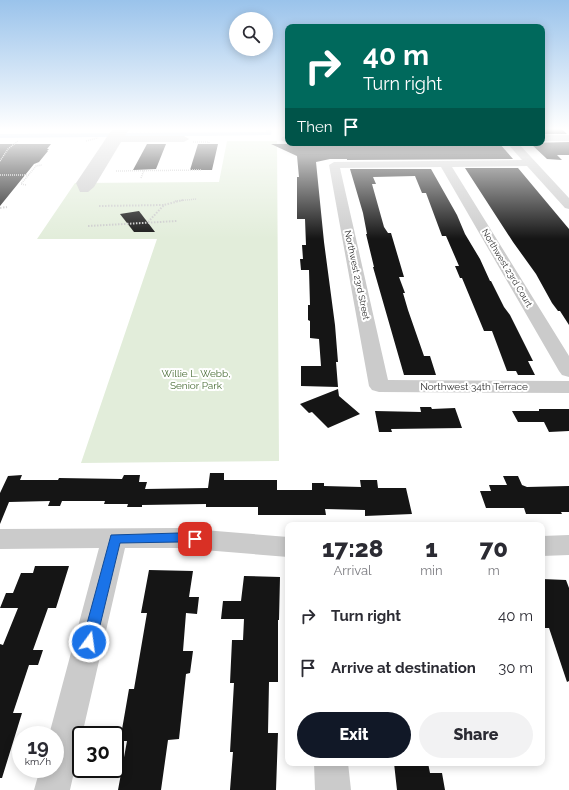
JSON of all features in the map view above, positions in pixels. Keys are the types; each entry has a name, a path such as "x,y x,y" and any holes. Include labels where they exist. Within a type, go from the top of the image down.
{"street":[{"name":"Northwest 23rd Street","path":"349,165 334,165 380,386"},
{"name":"Northwest 23rd Court","path":"446,165 569,371"},
{"path":"533,165 565,195 569,205"},
{"name":"Northwest 34th Terrace","path":"380,386 569,387"},
{"path":"52,790 115,538"},
{"path":"0,539 179,538 285,547"},
{"path":"545,546 569,545"},
{"path":"331,766 333,790"}],"path":[{"path":"26,185 21,184 36,166 42,165"},
{"path":"141,178 144,170"},
{"path":"116,171 201,170"},
{"path":"0,175 29,175"},
{"path":"147,223 164,206 176,201 197,199"},
{"path":"99,206 164,206"},
{"path":"0,208 7,207"},
{"path":"88,226 177,221"}],"green space":[{"name":"Willie L. Webb, Senior Park","path":"222,165 277,165 279,461 81,463 157,239 37,239 75,183 219,182"}],"building":[{"path":"0,165 33,165 0,206"},
{"path":"136,165 158,165 156,169 133,170"},
{"path":"192,165 213,165 212,170 190,170"},
{"path":"298,165 316,165 324,242 335,325 338,362 336,362 338,387 301,386 301,366 321,366 319,339 310,338 310,321 308,320 308,305 310,305 309,270 301,270 300,259 303,259 302,245 306,245 305,219 297,219 297,177 299,177"},
{"path":"465,168 518,168 569,229 569,325 560,311 558,311 552,303 536,274 513,242"},
{"path":"350,169 431,169 457,215 465,234 480,259 504,307 510,315 533,361 528,361 535,375 518,375 516,371 507,371 492,331 484,331 462,278 460,278 455,266 459,266 446,236 442,236 426,193 422,193 415,176 373,177 376,184 372,184 384,227 388,233 391,233 404,277 399,277 405,293 403,293 408,310 424,356 430,356 436,375 404,375 373,267 363,213"},
{"path":"139,211 155,232 134,232 120,214"},
{"path":"338,389 339,396 360,414 328,428 312,412 309,413 300,404"},
{"path":"420,407 431,407 432,409 455,408 462,428 391,429 392,432 379,432 375,411 421,412"},
{"path":"539,409 569,409 569,431 549,432 544,422 518,422 512,411 539,411"},
{"path":"210,473 224,473 224,480 277,480 277,490 312,490 312,483 324,483 324,486 361,487 360,480 377,480 378,488 406,488 412,514 365,516 365,510 325,509 326,515 258,515 258,507 206,507 206,504 142,505 142,507 127,507 128,504 104,504 105,501 62,501 60,506 48,506 50,501 9,502 0,524 0,493 8,476 22,475 20,480 58,480 59,478 122,479 124,475 140,475 139,482 147,482 145,489 208,488"},
{"path":"503,476 518,476 522,485 527,487 569,486 569,512 561,512 562,514 526,514 524,508 486,508 480,491 491,491 489,485 507,485"},
{"path":"35,566 69,566 56,608 48,608 33,650 43,650 38,665 29,665 13,713 22,713 18,726 12,726 12,746 2,778 0,778 0,644 3,645 18,608 0,608 6,593 13,593 21,573 33,573"},
{"path":"149,570 193,571 189,597 199,597 197,614 186,613 183,651 193,651 190,673 186,674 179,739 168,740 161,790 118,790 120,778 124,778 124,757 127,741 124,741 124,726 123,726 129,689 134,689 147,613 141,613"},
{"path":"244,576 280,577 278,682 269,682 268,733 278,733 276,790 230,790 233,752 230,752 234,683 230,683 232,640 243,640 244,619 221,619 223,601 241,601"},
{"path":"545,579 566,580 569,588 569,681 567,682 549,628 545,628"},
{"path":"394,766 429,766 430,773 442,773 445,790 397,790"}],"route":[{"path":"89,642 115,538 195,539"}]}
